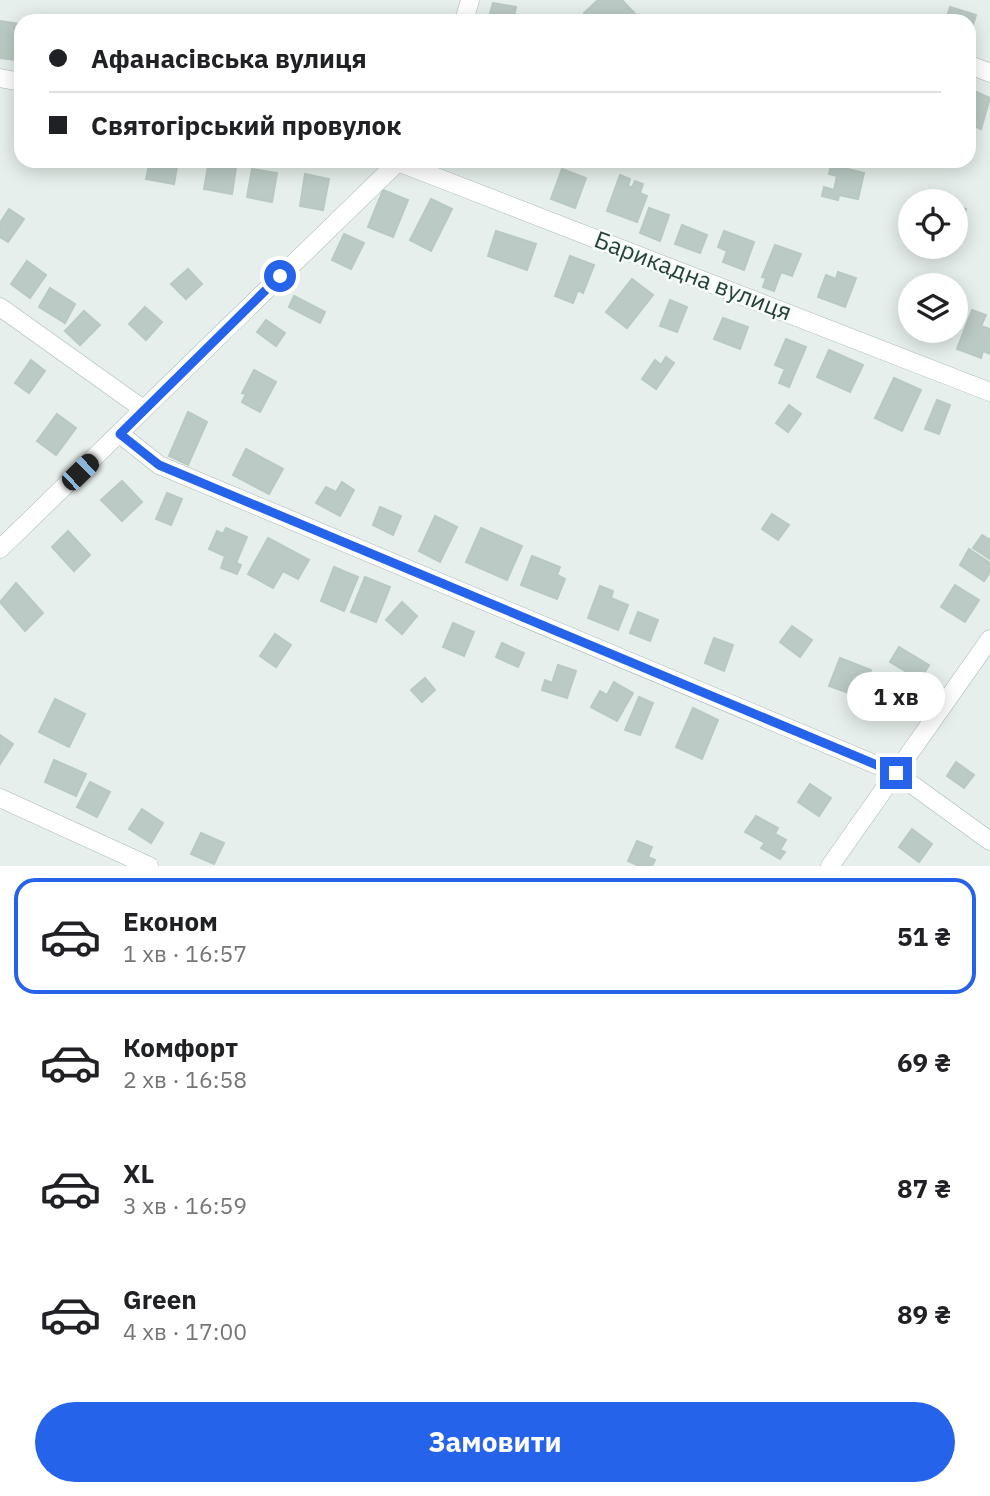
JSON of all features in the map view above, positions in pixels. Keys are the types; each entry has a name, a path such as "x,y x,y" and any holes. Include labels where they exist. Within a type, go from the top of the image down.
{"street":[{"path":"0,549 143,409 401,168"},
{"name":"Барикадна вулиця","path":"419,168 990,392"},
{"path":"0,307 143,409"},
{"path":"120,434 159,465 896,773 990,841"},
{"path":"830,866 990,639"},
{"path":"0,798 149,866"}],"building":[{"path":"598,0 622,0 635,14 585,14"},
{"path":"493,3 516,7 514,14 490,14"},
{"path":"950,7 973,14 948,14"},
{"path":"0,21 14,23 14,60 0,58"},
{"path":"976,92 990,98 981,129 976,127"},
{"path":"148,168 177,168 174,184 146,179"},
{"path":"208,168 236,168 232,194 204,189"},
{"path":"830,168 864,173 858,199 839,195 838,200 822,196 824,187 834,190 837,176 829,174"},
{"path":"252,169 277,173 272,202 247,197"},
{"path":"562,169 586,178 575,208 551,199"},
{"path":"305,174 329,179 323,210 300,206"},
{"path":"620,175 630,179 628,186 632,188 635,181 643,184 640,193 647,196 637,222 607,211"},
{"path":"383,190 408,200 393,237 368,227"},
{"path":"431,199 452,209 431,251 410,240"},
{"path":"649,208 669,215 660,241 640,233"},
{"path":"9,209 24,219 8,242 0,237 0,223"},
{"path":"682,225 707,235 700,253 675,244"},
{"path":"496,231 536,244 527,270 488,256"},
{"path":"724,231 754,242 744,270 723,262 727,251 718,247"},
{"path":"344,234 364,243 351,269 332,260"},
{"path":"775,245 801,254 792,276 781,272 774,291 763,287 766,278 762,277"},
{"path":"570,256 594,265 583,293 578,290 573,303 555,296"},
{"path":"27,261 46,275 30,298 11,284"},
{"path":"188,269 202,284 186,299 171,284"},
{"path":"838,272 856,278 845,307 818,297 826,275 836,279"},
{"path":"632,279 653,295 627,328 606,312"},
{"path":"50,288 75,304 65,323 39,307"},
{"path":"294,296 325,312 320,323 289,307"},
{"path":"670,300 687,307 677,332 660,326"},
{"path":"145,307 162,322 146,340 129,324"},
{"path":"972,310 986,315 981,326 990,329 990,354 983,351 981,358 957,349 959,343 968,343 968,320"},
{"path":"84,311 100,325 80,345 65,331"},
{"path":"723,318 748,327 740,349 714,339"},
{"path":"266,320 285,333 276,346 257,332"},
{"path":"786,339 806,347 789,387 779,383 785,369 775,365"},
{"path":"829,350 863,365 850,392 817,377"},
{"path":"666,357 674,363 656,389 642,379 655,360 661,365"},
{"path":"31,360 45,371 29,393 15,383"},
{"path":"254,370 276,382 260,412 242,402 246,394 242,393"},
{"path":"894,378 921,390 902,431 875,418"},
{"path":"937,400 950,405 939,434 925,429"},
{"path":"789,405 801,414 788,432 776,423"},
{"path":"188,412 207,422 188,465 169,456"},
{"path":"57,414 76,428 56,455 37,441"},
{"path":"246,449 283,469 269,494 233,475"},
{"path":"122,481 142,502 122,521 101,500"},
{"path":"342,482 354,490 340,516 316,503 326,487 336,492"},
{"path":"167,493 182,499 171,525 156,519"},
{"path":"380,507 401,516 393,535 373,525"},
{"path":"772,514 789,525 778,540 762,529"},
{"path":"435,516 457,527 440,562 419,551"},
{"path":"226,528 247,537 236,563 241,565 237,574 221,568 225,556 209,549 217,531 223,534"},
{"path":"481,528 522,546 507,580 466,562"},
{"path":"68,531 90,555 74,571 52,547"},
{"path":"982,535 990,540 990,559 973,548"},
{"path":"268,538 309,560 298,579 283,571 273,588 248,574"},
{"path":"969,549 990,563 990,572 984,581 960,565"},
{"path":"532,556 560,567 557,575 565,579 557,599 521,585"},
{"path":"334,567 358,577 344,611 321,601"},
{"path":"365,577 390,587 376,622 351,612"},
{"path":"16,583 43,613 25,631 0,602"},
{"path":"955,585 979,600 965,622 941,607"},
{"path":"600,586 613,591 611,598 628,605 618,630 588,618"},
{"path":"402,602 417,616 402,634 386,620"},
{"path":"638,612 658,620 650,641 630,633"},
{"path":"453,623 474,632 464,656 443,647"},
{"path":"792,626 812,640 800,657 780,642"},
{"path":"275,634 291,645 276,667 260,656"},
{"path":"714,638 733,645 724,671 705,663"},
{"path":"502,643 524,653 518,667 496,657"},
{"path":"899,647 929,665 920,680 890,662"},
{"path":"840,658 871,670 860,697 829,686"},
{"path":"558,665 576,671 567,698 542,690 545,680 552,683"},
{"path":"425,678 435,690 422,702 411,690"},
{"path":"614,682 633,693 617,721 591,707 600,691 607,695"},
{"path":"639,697 653,703 640,735 625,730"},
{"path":"55,699 85,714 69,747 39,732"},
{"path":"693,708 718,720 702,759 676,747"},
{"path":"0,735 13,744 0,764"},
{"path":"54,760 86,774 76,796 45,782"},
{"path":"956,762 974,775 964,788 947,776"},
{"path":"90,782 110,792 97,817 77,807"},
{"path":"810,784 831,798 819,816 798,802"},
{"path":"142,809 163,823 151,843 129,829"},
{"path":"756,816 778,828 775,834 786,840 780,850 785,852 780,859 761,848 765,843 745,832"},
{"path":"912,829 932,844 919,862 899,847"},
{"path":"201,833 224,843 214,864 191,854"},
{"path":"637,841 652,847 648,857 655,860 652,866 639,866 628,861"}],"route":[{"path":"280,276 120,434 159,465 896,773"}]}
